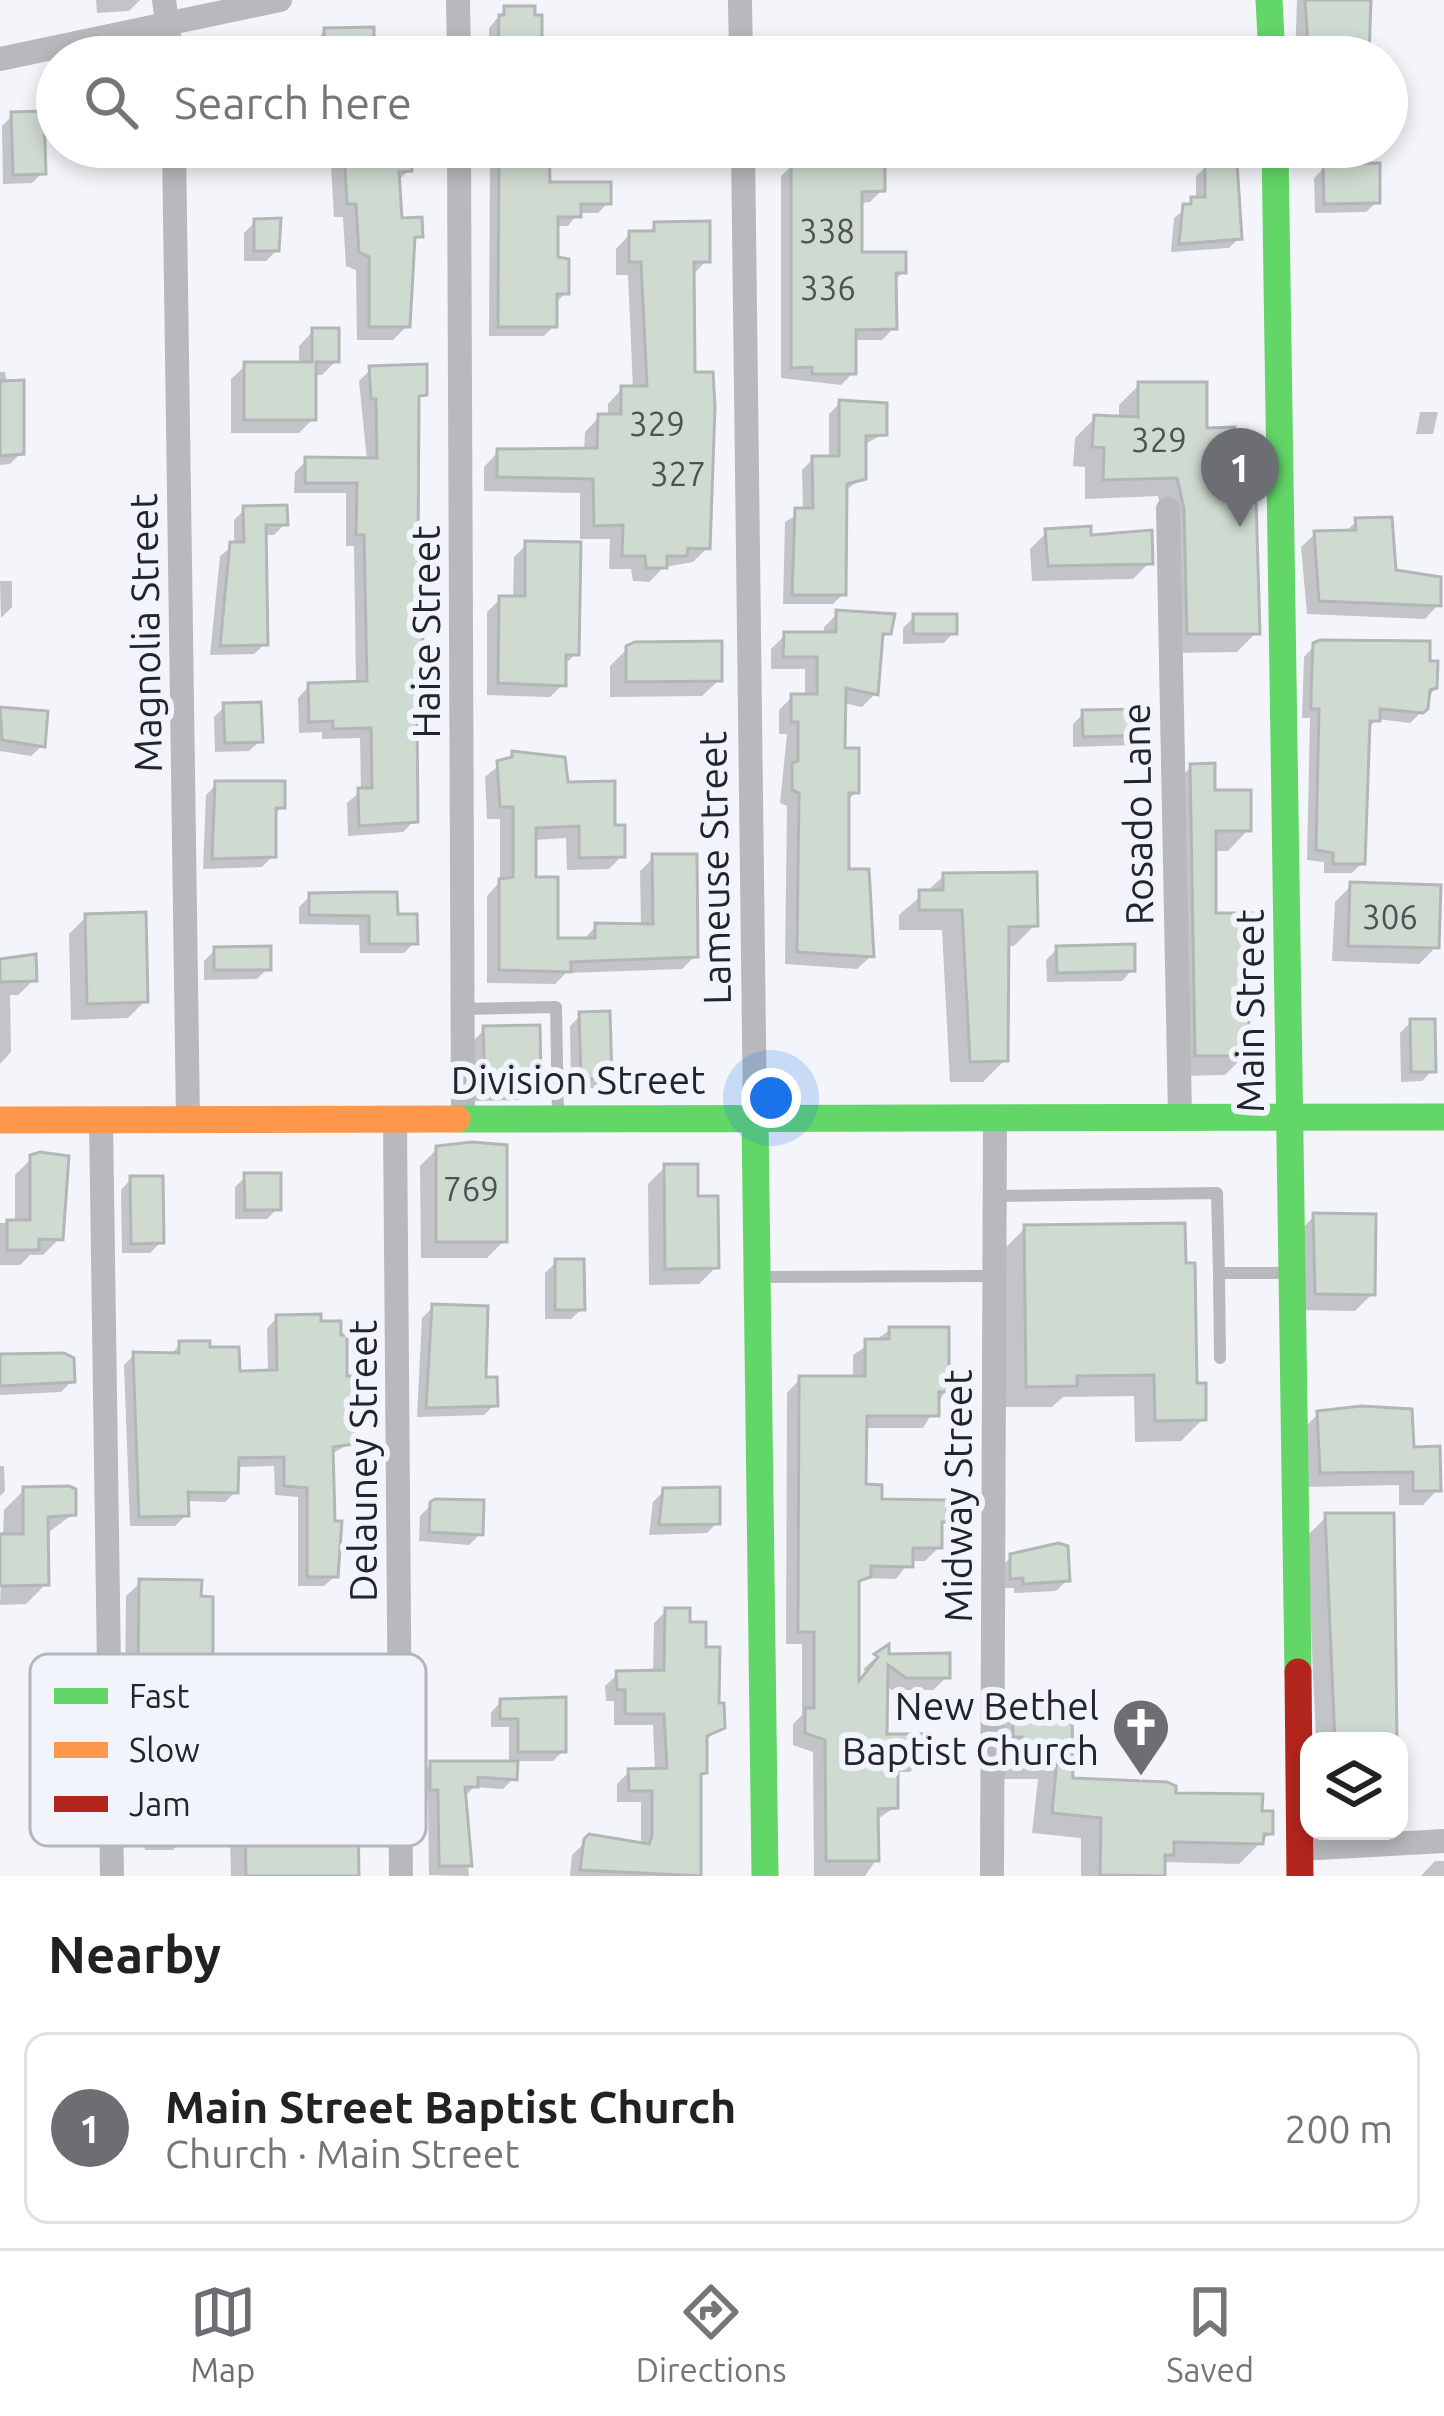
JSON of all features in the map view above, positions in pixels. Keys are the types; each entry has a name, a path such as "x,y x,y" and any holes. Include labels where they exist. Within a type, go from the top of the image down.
{"street":[{"path":"81,36 166,12 280,0"},
{"path":"458,0 459,36"},
{"path":"740,0 741,36"},
{"path":"1269,0 1271,36"},
{"path":"0,59 36,49"},
{"name":"Magnolia Street","path":"174,168 188,1119"},
{"name":"Haise Street","path":"459,168 463,1118"},
{"name":"Lameuse Street","path":"743,168 765,1876"},
{"name":"Main Street","path":"1275,168 1288,728 1288,1117 1300,1862"},
{"name":"Rosado Lane","path":"1168,509 1180,1117"},
{"name":"Midway Street","path":"992,1876 995,1117"},
{"name":"Division Street","path":"0,1120 1444,1117"},
{"name":"Delauney Street","path":"395,1118 399,1654"},
{"path":"101,1119 109,1654"},
{"path":"1300,1862 1444,1841"},
{"path":"112,1846 112,1876"},
{"name":"Delauney Street","path":"401,1846 401,1876"}],"lane":[{"path":"463,1009 556,1007 558,1118"},
{"path":"994,1196 1217,1193 1220,1358"},
{"path":"1219,1273 1291,1273"},
{"path":"757,1276 994,1276"}],"building":[{"path":"1305,0 1371,0 1370,36 1308,36"},
{"path":"504,6 535,6 535,15 542,15 542,36 498,36 499,15 504,15"},
{"path":"374,27 374,36 324,36 324,28"},
{"path":"36,111 36,168 46,168 46,174 13,175 11,112"},
{"path":"345,168 412,168 399,172 402,218 422,217 423,237 415,237 410,327 369,327 369,257 359,252 356,204 347,204"},
{"path":"499,168 550,168 550,182 611,182 611,204 581,204 581,217 558,217 558,257 569,259 569,294 557,294 557,327 498,327"},
{"path":"791,168 885,168 885,191 862,192 862,252 906,252 906,273 896,273 897,329 856,330 856,374 812,374 812,367 791,368"},
{"path":"1205,168 1237,168 1242,239 1179,244 1183,204 1191,204 1191,197 1205,197"},
{"path":"1323,168 1380,168 1380,203 1324,204"},
{"path":"281,218 279,251 254,251 254,219"},
{"path":"710,221 710,262 694,262 695,372 713,372 715,407 710,549 688,548 687,556 667,556 667,568 646,568 645,556 622,556 623,525 594,526 593,479 497,477 497,449 597,448 598,414 621,414 621,386 647,386 641,262 629,262 629,231 654,231 654,222"},
{"path":"312,328 339,328 339,362 316,362 316,420 244,420 244,362 312,362"},
{"path":"427,364 427,395 419,396 418,561 428,561 420,680 428,680 428,700 421,700 422,713 417,714 418,822 359,826 358,788 372,788 371,728 333,729 333,721 309,722 308,683 367,681 364,535 356,535 357,483 305,483 305,457 377,458 376,399 371,399 369,366"},
{"path":"24,380 24,454 0,456 0,381"},
{"path":"1138,382 1207,382 1207,428 1235,427 1236,465 1255,465 1260,634 1187,634 1184,509 1177,478 1103,480 1104,448 1092,447 1094,415 1138,417"},
{"path":"839,400 887,403 887,435 866,436 866,479 847,484 846,595 792,595 795,508 813,508 812,456 839,456"},
{"path":"287,505 288,525 266,525 268,645 220,646 230,542 244,542 243,506"},
{"path":"1392,517 1396,570 1441,577 1441,606 1319,601 1314,531 1356,530 1355,518"},
{"path":"1091,526 1091,535 1152,530 1153,564 1048,566 1045,529"},
{"path":"525,541 581,542 579,655 566,655 566,686 498,683 499,596 525,596"},
{"path":"836,610 895,614 891,634 883,634 878,695 846,688 845,748 859,748 859,793 849,793 849,869 869,869 874,957 797,952 799,793 792,790 792,763 798,761 798,722 791,722 791,694 817,694 817,657 783,657 784,632 836,632"},
{"path":"913,614 957,614 957,634 913,634"},
{"path":"722,641 722,681 626,682 626,646 635,642"},
{"path":"1430,641 1430,661 1438,661 1437,688 1430,690 1428,709 1423,713 1380,709 1380,721 1370,721 1365,864 1333,864 1333,853 1316,850 1319,709 1311,709 1311,691 1313,643"},
{"path":"261,702 263,742 225,743 223,703"},
{"path":"0,707 48,711 45,747 2,740"},
{"path":"1146,709 1146,735 1083,737 1082,710"},
{"path":"512,751 565,757 568,782 615,781 615,825 625,825 625,857 579,858 579,826 536,828 536,877 558,877 558,938 595,938 595,923 653,924 652,854 697,854 698,957 571,962 571,972 499,970 499,879 513,877 513,807 500,807 497,761 512,757"},
{"path":"1215,763 1215,790 1251,790 1251,831 1216,831 1216,913 1260,913 1261,951 1248,951 1249,1056 1195,1056 1190,764"},
{"path":"215,781 285,781 285,808 276,808 276,857 212,859"},
{"path":"1037,872 1038,926 1009,927 1008,1061 970,1062 962,910 919,910 919,890 943,890 943,873"},
{"path":"1350,882 1441,885 1439,948 1348,946"},
{"path":"397,892 398,914 417,914 418,944 369,944 369,916 309,915 309,893"},
{"path":"146,912 148,1002 87,1004 85,914"},
{"path":"1135,944 1135,971 1057,973 1056,946"},
{"path":"271,946 271,970 214,970 214,947"},
{"path":"36,954 37,981 0,982 0,959"},
{"path":"610,1011 612,1079 581,1079 579,1012"},
{"path":"1410,1019 1435,1019 1436,1072 1411,1072"},
{"path":"540,1025 541,1085 485,1085 483,1026"},
{"path":"507,1145 507,1242 436,1242 436,1146"},
{"path":"30,1155 69,1156 63,1240 39,1239 39,1250 7,1250 7,1220 30,1220"},
{"path":"664,1164 698,1164 698,1196 718,1196 719,1268 665,1269"},
{"path":"244,1173 281,1173 281,1210 245,1210"},
{"path":"130,1176 163,1176 164,1243 131,1244"},
{"path":"1313,1213 1376,1214 1375,1295 1315,1294"},
{"path":"1185,1223 1186,1263 1195,1263 1197,1383 1206,1383 1206,1420 1155,1421 1154,1375 1077,1376 1077,1386 1026,1387 1024,1225"},
{"path":"555,1259 584,1259 585,1310 555,1310"},
{"path":"432,1304 488,1306 486,1377 497,1377 498,1406 426,1408"},
{"path":"321,1314 321,1321 341,1321 341,1335 347,1335 347,1376 353,1376 355,1444 333,1447 335,1521 342,1521 338,1577 307,1577 307,1488 284,1486 284,1457 239,1458 238,1493 188,1492 189,1516 139,1517 133,1352 179,1353 179,1341 210,1341 210,1347 239,1347 240,1371 277,1370 276,1315"},
{"path":"889,1327 949,1327 949,1392 939,1392 939,1416 867,1416 866,1484 882,1485 882,1499 947,1500 947,1522 942,1522 942,1548 913,1548 913,1567 871,1566 871,1577 859,1581 859,1681 878,1657 874,1654 889,1644 889,1654 950,1653 950,1678 906,1678 888,1665 887,1734 926,1734 926,1760 898,1760 898,1808 878,1809 879,1861 826,1861 825,1740 805,1733 805,1708 814,1708 814,1632 798,1632 799,1376 865,1376 865,1339 889,1339"},
{"path":"64,1353 74,1358 75,1382 0,1386 0,1354"},
{"path":"1361,1406 1412,1409 1414,1447 1440,1446 1441,1491 1413,1491 1413,1472 1320,1473 1317,1411"},
{"path":"23,1487 76,1489 76,1515 48,1517 49,1585 0,1586 0,1534 23,1534"},
{"path":"720,1487 720,1524 659,1525 663,1488"},
{"path":"484,1500 483,1535 429,1532 430,1502"},
{"path":"1325,1513 1394,1513 1397,1732 1335,1732"},
{"path":"1058,1543 1068,1546 1070,1581 1023,1584 1023,1578 1010,1579 1010,1554"},
{"path":"139,1579 202,1580 201,1596 213,1597 213,1654 138,1654"},
{"path":"665,1608 690,1608 690,1622 706,1622 706,1647 720,1647 719,1703 724,1703 725,1728 707,1736 707,1773 701,1774 701,1876 580,1870 584,1839 589,1834 649,1844 652,1836 652,1791 629,1791 628,1769 667,1768 664,1714 625,1714 625,1690 617,1690 616,1671 664,1670"},
{"path":"566,1697 566,1752 518,1752 518,1719 500,1719 500,1699"},
{"path":"1072,1708 1073,1778 1167,1782 1176,1786 1176,1793 1263,1794 1262,1811 1273,1811 1273,1834 1264,1834 1263,1844 1174,1842 1174,1855 1165,1855 1165,1876 1100,1875 1101,1818 1052,1813 1057,1759 1023,1759 1022,1737 1013,1737 1013,1709"},
{"path":"430,1761 518,1761 517,1780 478,1777 478,1787 465,1787 472,1866 439,1866 438,1790 430,1790"},
{"path":"245,1846 358,1846 359,1876 246,1876"}],"traffic: fast":[{"path":"1269,0 1271,36"},
{"path":"1275,168 1298,1672"},
{"path":"457,1119 1444,1117"},
{"path":"755,1119 765,1876"}],"traffic: slow":[{"path":"0,1120 457,1119"}],"traffic: jam":[{"path":"1298,1672 1300,1876"}],"place":[{"name":"Main Street Baptist Church","path":"1240,527"},
{"name":"New Bethel Baptist Church","path":"1141,1778"}]}
